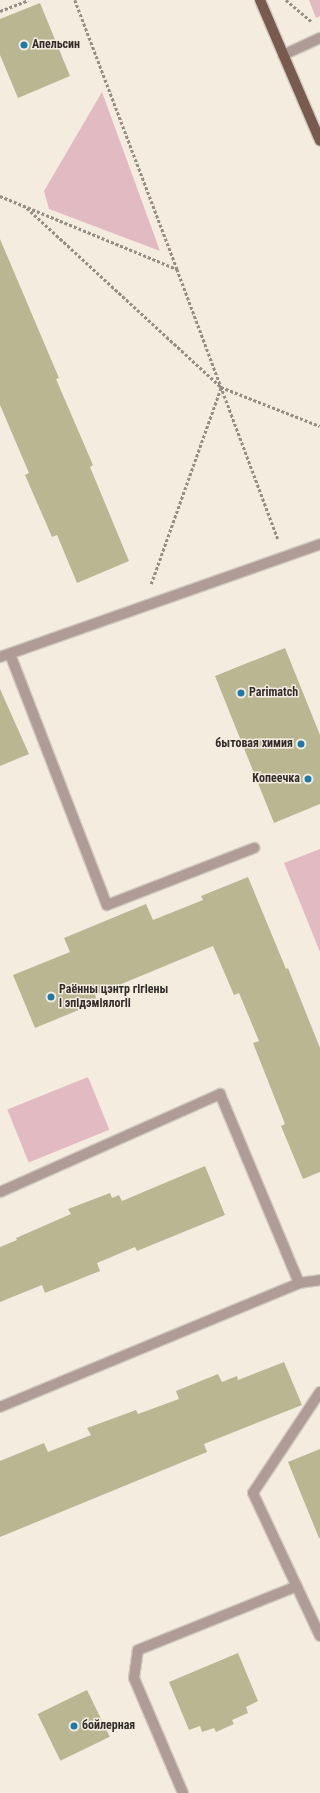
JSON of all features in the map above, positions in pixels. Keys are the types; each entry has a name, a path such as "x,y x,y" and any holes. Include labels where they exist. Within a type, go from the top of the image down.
{"main road":[{"path":"260,0 320,141"}],"street":[{"path":"283,55 320,38"},
{"path":"0,657 320,544"},
{"path":"10,654 107,905 254,848"},
{"path":"0,1192 220,1094 299,1283"},
{"path":"0,1407 299,1283 320,1280"},
{"path":"320,1392 252,1493 320,1636"},
{"path":"183,1793 134,1678 138,1650 297,1586"}],"path":[{"path":"0,11 28,0"},
{"path":"75,0 285,557"},
{"path":"286,0 314,25"},
{"path":"0,196 177,269"},
{"path":"25,207 221,387 320,426"},
{"path":"143,607 221,387"}],"shaded area":[{"path":"309,0 320,0 320,16 316,18"},
{"path":"102,92 160,251 49,209 44,191"},
{"path":"320,849 320,952 284,863"},
{"path":"88,1077 109,1130 29,1162 7,1110"}],"building":[{"path":"40,3 70,76 18,98 0,55 0,19"},
{"path":"0,239 59,378 56,379 93,465 90,467 129,561 77,583 57,535 52,537 25,475 29,473 0,405"},
{"path":"285,648 320,735 320,804 274,823 215,676"},
{"path":"0,689 29,754 0,766"},
{"path":"248,877 286,969 288,968 320,1048 320,1172 303,1179 281,1126 285,1124 253,1043 259,1041 239,993 234,995 213,946 95,995 98,1002 35,1028 13,975 70,952 64,938 146,904 153,920 203,900 201,896"},
{"path":"205,1166 225,1215 137,1251 135,1247 97,1263 100,1271 45,1293 42,1285 0,1302 0,1247 17,1240 16,1238 71,1214 68,1209 110,1193 112,1198 119,1195 122,1201"},
{"path":"284,1362 302,1405 204,1444 207,1452 0,1537 0,1461 44,1443 48,1452 91,1435 87,1428 136,1410 138,1414 179,1399 176,1391 218,1374 222,1382 237,1376 238,1380"},
{"path":"320,1449 320,1538 319,1538 288,1462"},
{"path":"238,1653 258,1701 246,1707 248,1713 232,1720 234,1724 216,1732 214,1728 202,1732 200,1726 189,1730 169,1682"},
{"name":"бойлерная","path":"87,1690 110,1737 60,1761 38,1714"}],"place":[{"name":"Апельсин","path":"24,45"},
{"name":"Parimatch","path":"241,693"},
{"name":"бытовая химия","path":"301,744"},
{"name":"Копеечка","path":"308,779"},
{"name":"Раённы цэнтр гігіены і эпідэміялогіі","path":"51,997"},
{"name":"бойлерная","path":"74,1726"}]}
